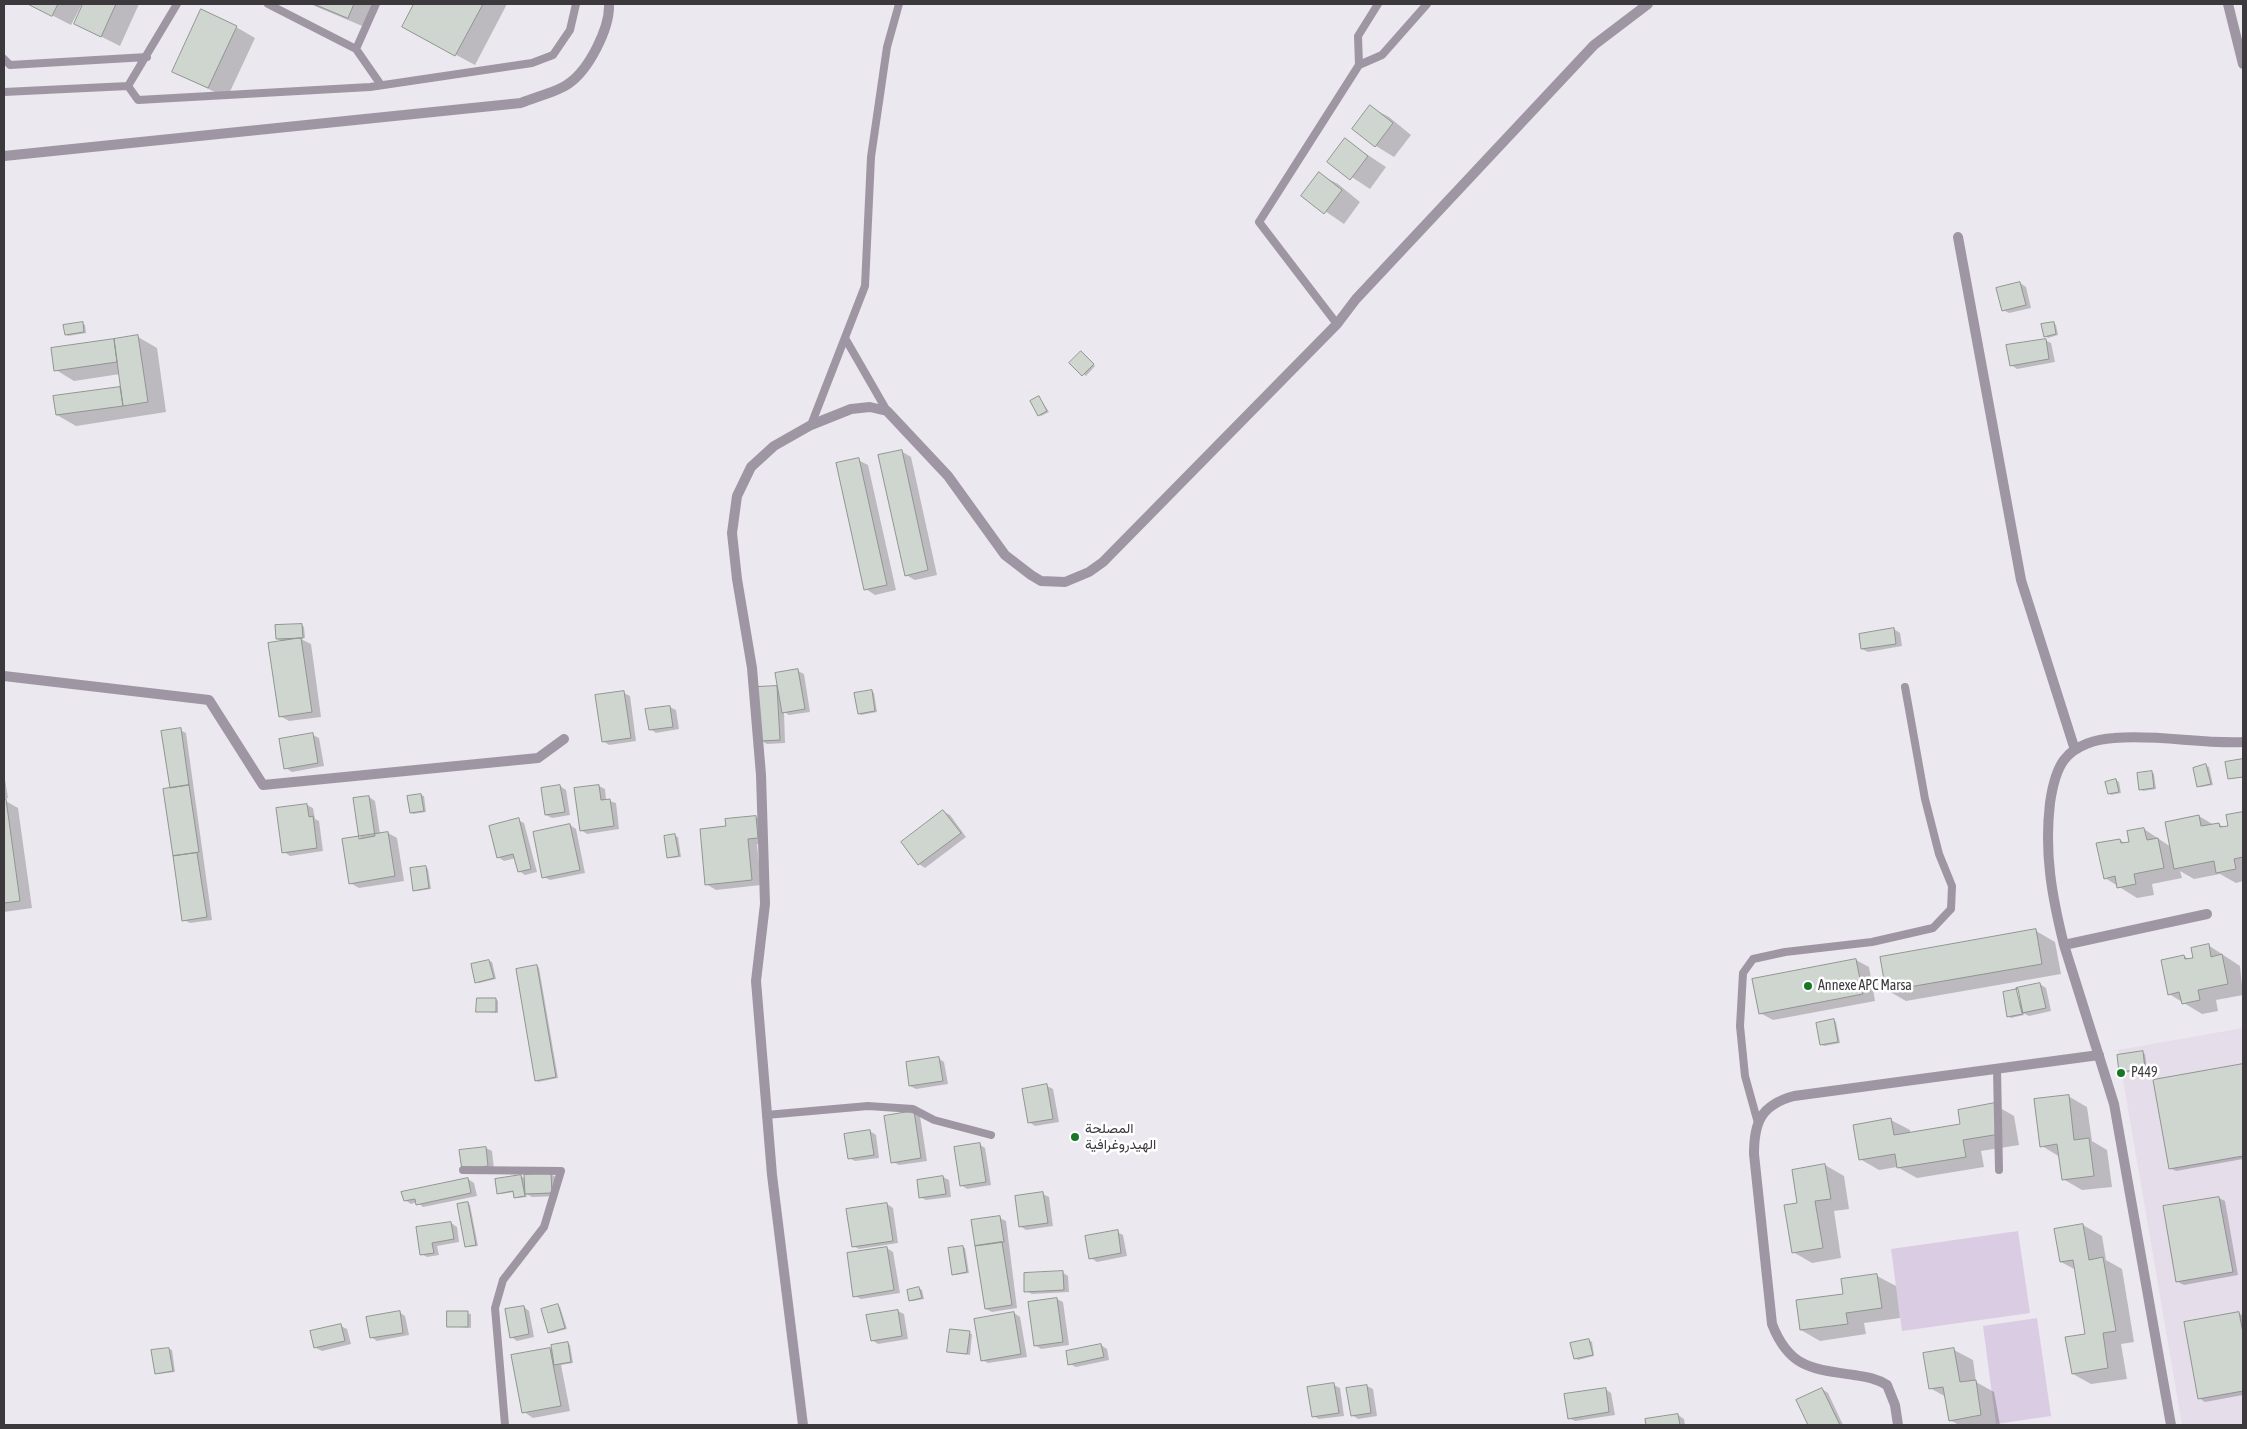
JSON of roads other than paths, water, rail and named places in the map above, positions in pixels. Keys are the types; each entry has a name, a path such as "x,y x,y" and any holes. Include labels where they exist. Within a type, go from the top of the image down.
{"street":[{"path":"4,156 521,103 568,84 594,55 609,17 609,4"},
{"path":"803,1425 766,1115 756,981 765,904 761,775 752,668 737,579 732,533 737,496 751,467 774,446 811,425 851,409 870,407 887,411 948,476 1005,555 1041,581 1066,582 1089,572 1103,562 1337,324 1356,299 1594,45 1648,4"},
{"path":"2228,4 2243,64"},
{"path":"1958,237 2021,580 2075,750"},
{"path":"4,676 209,700 263,786 538,758 564,739"},
{"path":"2171,1425 2114,1104 2064,945 2051,892 2048,867 2048,819 2056,775 2064,760 2085,744 2115,738 2243,742"},
{"path":"2064,945 2207,914"},
{"path":"1898,1425 1895,1405 1887,1385 1870,1377 1816,1370 1789,1353 1778,1338 1772,1324 1754,1154 1754,1138 1764,1111 1772,1104 1794,1096 2098,1055"}],"lane":[{"path":"128,86 177,4"},
{"path":"268,4 356,49 381,85"},
{"path":"356,49 376,4"},
{"path":"128,86 138,100 381,85 532,63 553,54 570,30 576,4"},
{"path":"811,425 865,286 871,157 887,47 899,4"},
{"path":"1337,324 1259,222 1359,65 1358,36 1378,4"},
{"path":"1359,65 1382,56 1427,4"},
{"path":"4,59 10,65 147,57"},
{"path":"4,92 128,86"},
{"path":"845,338 887,411"},
{"path":"1758,1123 1745,1076 1740,1026 1742,973 1753,959 1785,952 1872,942 1933,928 1951,909 1952,886 1939,854 1925,799 1904,687"},
{"path":"1997,1069 1999,1170"},
{"path":"766,1115 868,1106 912,1109 934,1120 991,1135"},
{"path":"463,1170 562,1171 544,1227 503,1280 495,1308 505,1425"}],"place":[{"name":"Annexe APC Marsa","path":"1808,986"},
{"name":"P449","path":"2121,1073"},
{"name":"المصلحة الهيدروغرافية","path":"1075,1137"}]}
